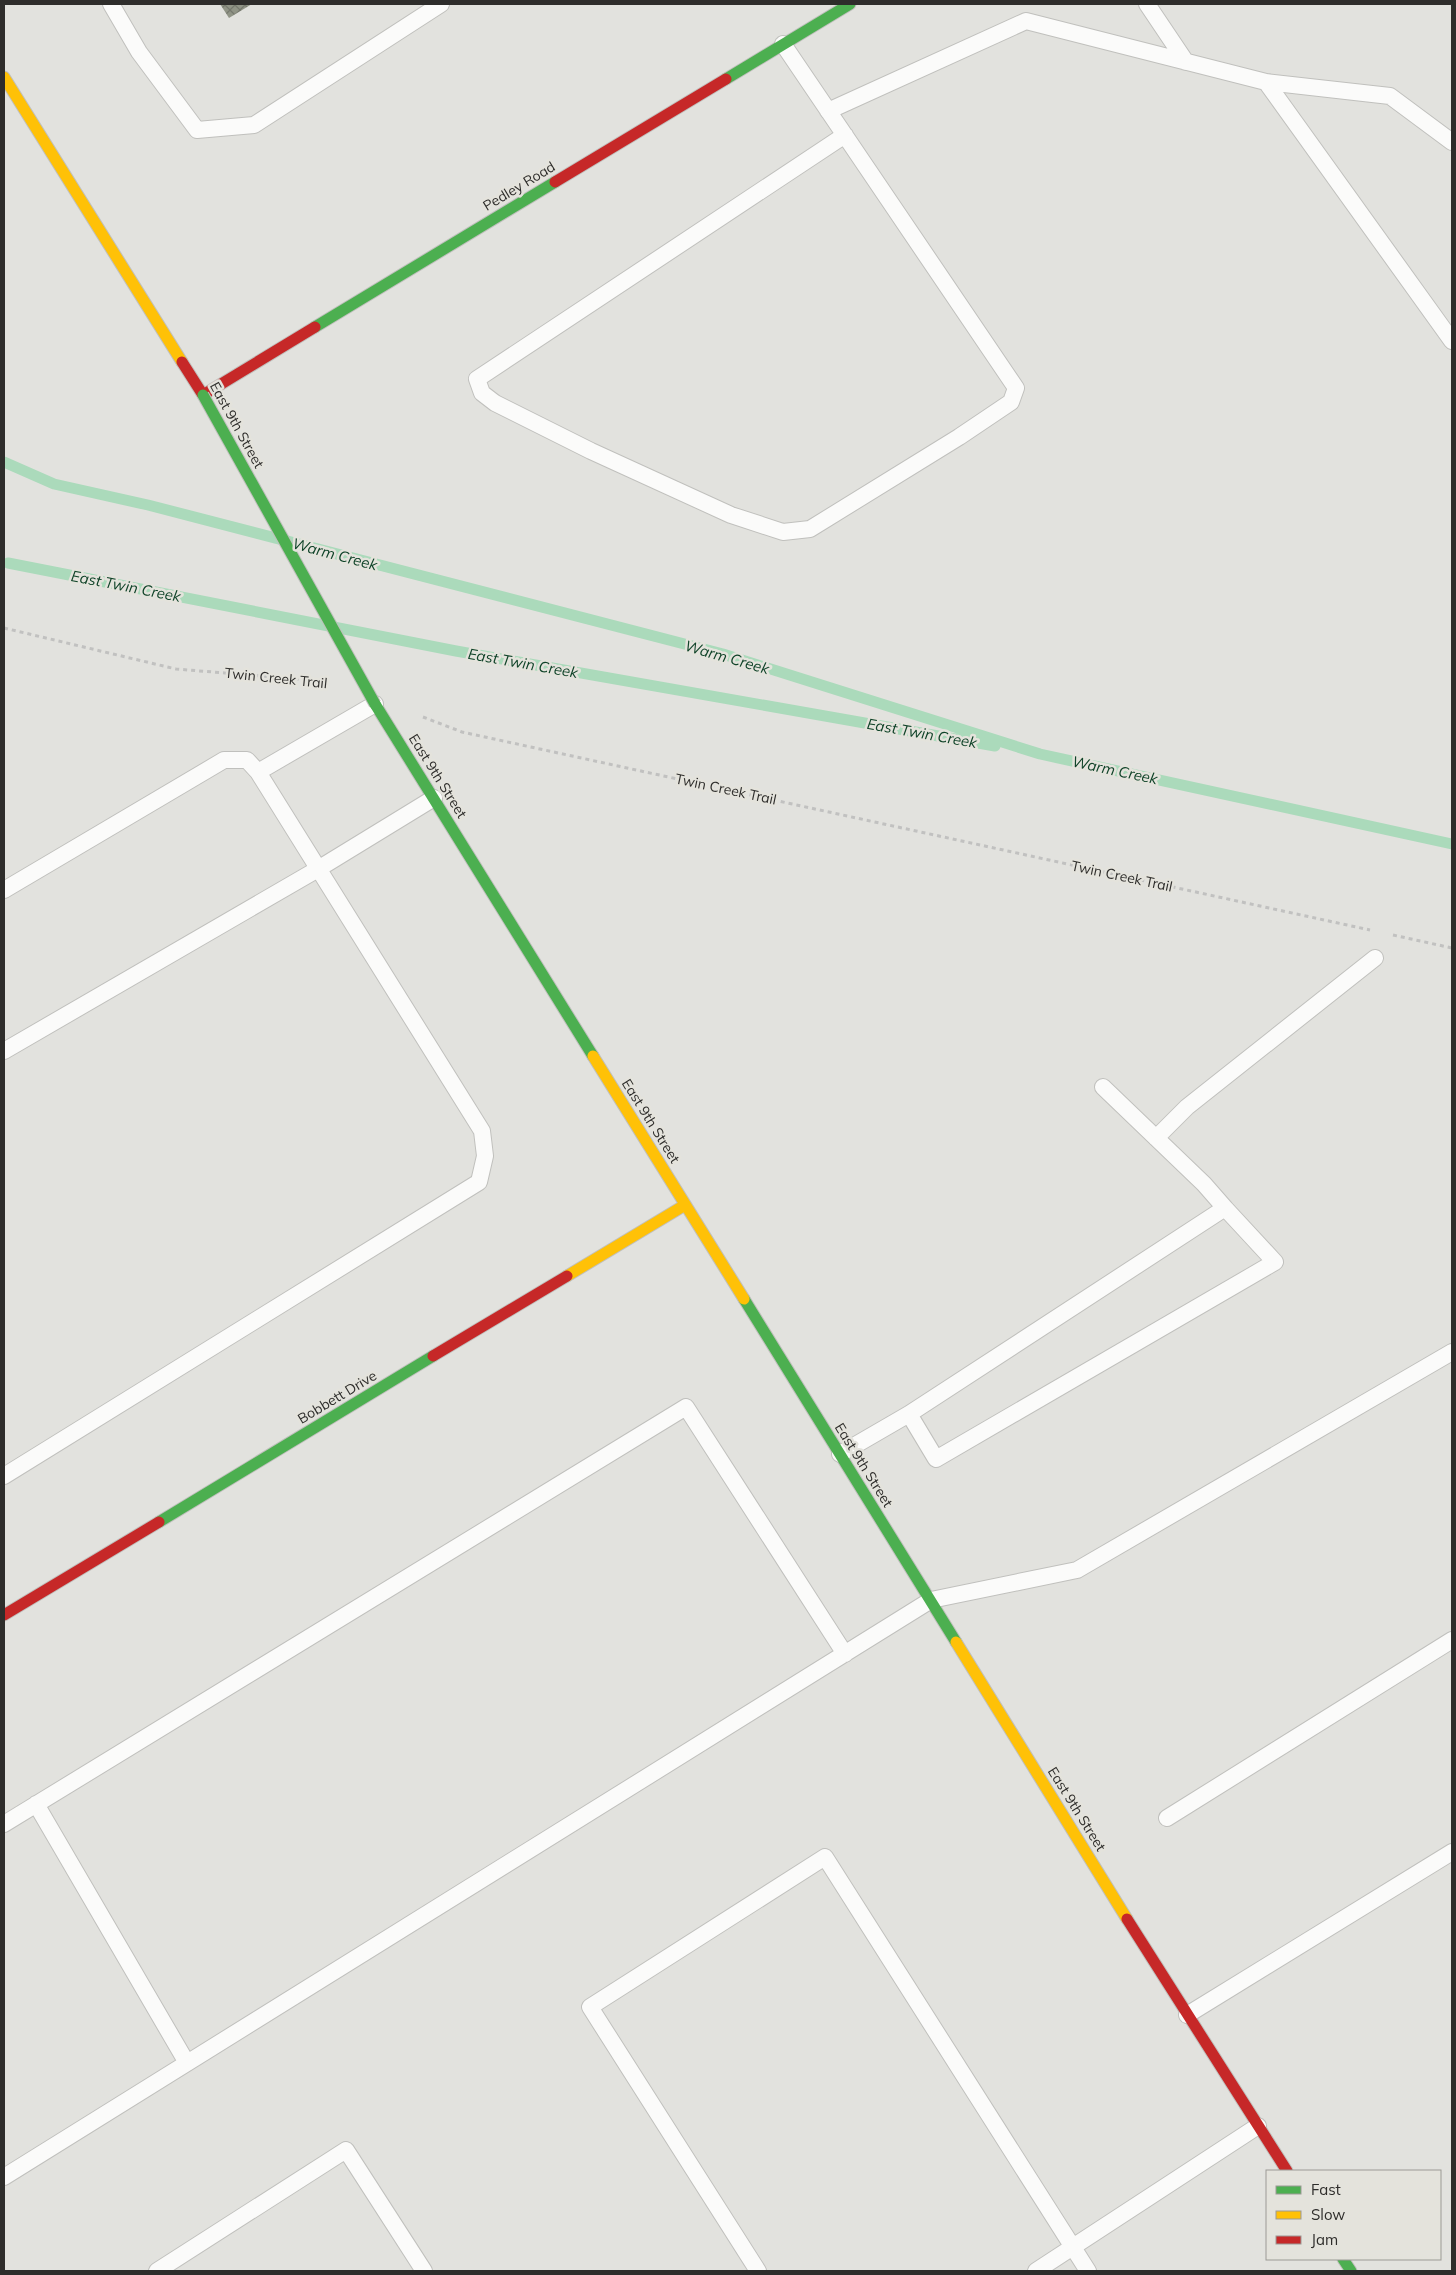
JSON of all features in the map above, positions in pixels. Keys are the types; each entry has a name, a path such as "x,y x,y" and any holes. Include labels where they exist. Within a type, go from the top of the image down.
{"street":[{"name":"Pedley Road","path":"203,395 850,4"},
{"name":"East 9th Street","path":"4,77 203,395 375,704 1187,2015 1286,2170"},
{"name":"Bobbett Drive","path":"4,1615 686,1205"},
{"path":"1344,2260 1351,2271"}],"lane":[{"path":"111,4 139,52 197,130 254,125 441,4"},
{"path":"1147,4 1186,62"},
{"path":"828,111 1026,21 1266,82 1390,96 1452,142"},
{"path":"783,44 828,111 845,135 1016,388 1011,402 959,437 810,528 783,532 731,515 591,451 496,403 482,393 477,379 845,135"},
{"path":"1266,82 1452,341"},
{"path":"258,772 375,704"},
{"path":"4,890 224,760 247,760 258,772 482,1131 485,1156 479,1182 4,1476"},
{"path":"4,1052 318,869 434,798"},
{"path":"1156,1138 1187,1107 1375,958"},
{"path":"909,1414 936,1459 1275,1262 1204,1184 1103,1088"},
{"path":"840,1454 909,1414 1225,1208"},
{"path":"4,2177 931,1600 1077,1570 1452,1352"},
{"path":"4,1824 686,1407 845,1654"},
{"path":"1167,1818 1452,1640"},
{"path":"36,1804 187,2063"},
{"path":"1187,2015 1452,1852"},
{"path":"758,2271 590,2006 825,1857 1088,2271"},
{"path":"1036,2271 1258,2126"},
{"path":"157,2271 346,2150 424,2271"}],"path":[{"name":"Twin Creek Trail","path":"4,628 176,669 327,681"},
{"name":"Twin Creek Trail","path":"417,715 462,732 1374,931"},
{"path":"1384,933 1452,948"}],"building":[{"path":"220,4 252,4 229,18"}],"waterway":[{"name":"Warm Creek","path":"4,462 54,484 148,505 723,654 1040,754 1452,844"},
{"name":"East Twin Creek","path":"8,563 456,651 995,746"}],"traffic: fast":[{"path":"726,79 850,4"},
{"path":"315,327 555,182"},
{"path":"203,395 375,704"},
{"path":"375,704 593,1056"},
{"path":"744,1299 956,1642"},
{"path":"159,1522 433,1356"},
{"path":"1344,2260 1351,2271"}],"traffic: slow":[{"path":"4,77 182,362"},
{"path":"593,1056 744,1299"},
{"path":"567,1276 685,1205"},
{"path":"956,1642 1127,1919"}],"traffic: jam":[{"path":"555,182 726,79"},
{"path":"182,362 203,395 315,327"},
{"path":"433,1356 567,1276"},
{"path":"4,1615 159,1522"},
{"path":"1127,1919 1286,2170"}]}
